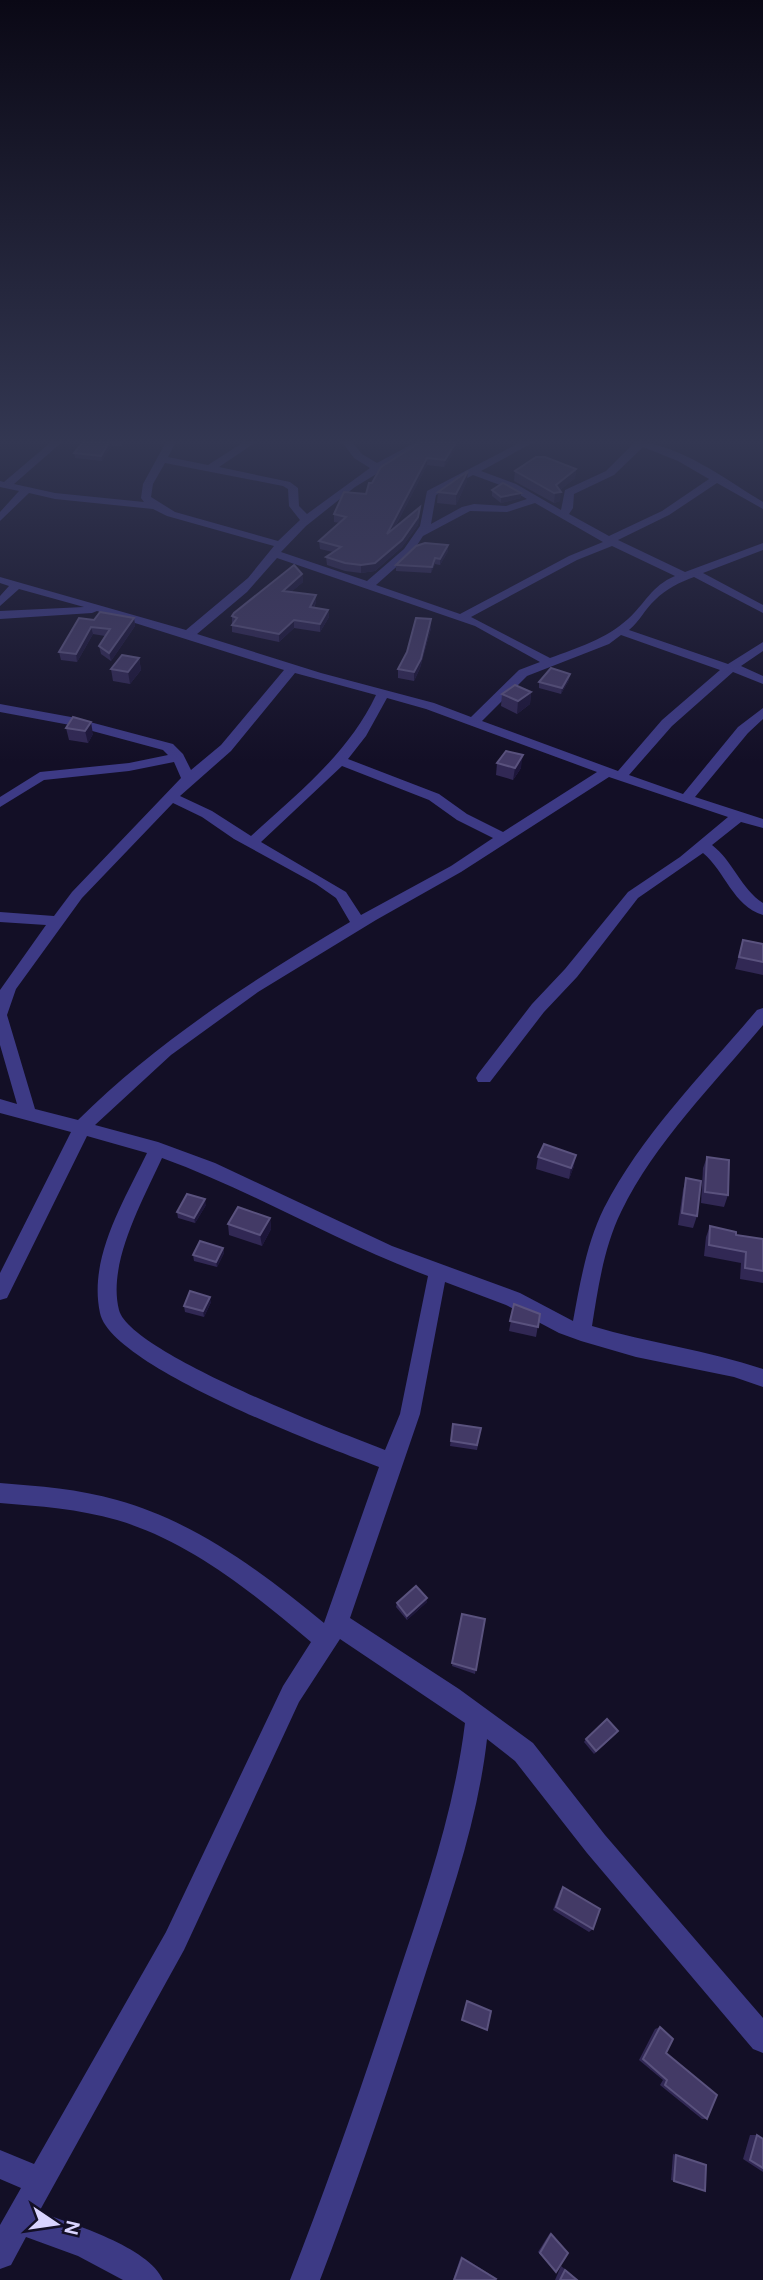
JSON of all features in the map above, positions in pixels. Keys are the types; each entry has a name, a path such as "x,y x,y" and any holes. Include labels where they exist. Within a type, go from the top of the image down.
{"street":[{"path":"368,586 410,548"},
{"path":"461,618 594,548"},
{"path":"628,548 763,610"},
{"path":"473,722 523,673 605,642 633,621 650,598 689,574 757,548"},
{"path":"186,636 242,591 263,570 277,549 368,586 479,624 548,662"},
{"path":"0,580 106,609 186,636 473,722 614,774 763,824"},
{"path":"0,603 18,584"},
{"path":"0,615 106,609"},
{"path":"621,631 763,680"},
{"path":"0,1292 82,1127 116,1093 165,1051 252,988 614,774 667,723 731,668 763,646"},
{"path":"28,1113 0,1015 9,987 77,895 188,779 226,748 292,668"},
{"path":"253,843 338,760 375,717 383,694"},
{"path":"0,708 117,732 168,747 178,757 188,779"},
{"path":"686,799 743,730 763,712"},
{"path":"0,803 40,776 129,767 178,757"},
{"path":"338,760 434,797 462,817 504,838"},
{"path":"171,797 207,814 253,843 294,864 341,895 359,924"},
{"path":"484,1078 538,1008 571,973 633,895 739,816"},
{"path":"702,845 718,856 733,883 763,910"},
{"path":"0,916 57,921"},
{"path":"581,1332 590,1279 612,1211 653,1145 763,1014"},
{"path":"0,1106 158,1149 209,1168 385,1252 513,1299 566,1327 763,1377"},
{"path":"158,1149 114,1251 108,1285 110,1318 127,1339 259,1410 391,1462"},
{"path":"0,2255 175,1941 291,1694 332,1632 410,1414 438,1271"},
{"path":"0,1493 55,1497 119,1511 191,1541 332,1632 478,1717 524,1752 596,1844 763,2039"},
{"path":"305,2280 366,2118 440,1895 462,1818 474,1759 478,1717"},
{"path":"0,2164 40,2180"},
{"path":"18,2220 63,2235 131,2266 148,2280"}],"building":[{"path":"339,548 392,548 375,563 361,565 326,557"},
{"path":"413,548 446,548 440,559 435,558 432,567 396,565"},
{"path":"294,565 302,574 283,591 316,595 310,607 328,610 320,624 294,620 279,634 232,625 237,618 232,616 234,613"},
{"path":"100,612 134,618 109,653 99,646 110,629 91,627 76,654 59,652 79,618 94,620"},
{"path":"416,618 431,619 421,659 414,672 398,669 407,652"},
{"path":"122,655 139,658 128,672 111,669"},
{"path":"551,668 570,674 562,688 539,682"},
{"path":"515,685 531,692 518,701 502,694"},
{"path":"73,717 91,722 85,731 66,728"},
{"path":"506,751 523,755 515,768 497,763"},
{"path":"743,940 763,944 763,962 739,957"},
{"path":"544,1144 576,1155 571,1168 538,1157"},
{"path":"707,1157 729,1160 728,1195 705,1192"},
{"path":"686,1178 701,1181 697,1216 682,1213"},
{"path":"187,1194 205,1199 194,1218 177,1212"},
{"path":"238,1207 270,1218 260,1235 228,1224"},
{"path":"710,1226 736,1232 736,1235 763,1239 763,1271 745,1268 746,1252 709,1245"},
{"path":"200,1241 223,1248 216,1262 193,1255"},
{"path":"190,1291 210,1297 203,1311 184,1306"},
{"path":"514,1304 540,1314 538,1327 510,1321"},
{"path":"453,1424 481,1428 477,1445 451,1441"},
{"path":"416,1586 427,1598 407,1616 397,1603"},
{"path":"462,1614 485,1619 476,1670 452,1663"},
{"path":"607,1719 618,1731 596,1751 586,1739"},
{"path":"563,1887 600,1909 593,1929 556,1907"},
{"path":"467,2001 491,2011 487,2030 462,2020"},
{"path":"660,2027 673,2039 666,2053 717,2095 707,2119 665,2085 667,2080 643,2059"},
{"path":"757,2135 763,2139 763,2168 750,2160"},
{"path":"676,2155 706,2165 705,2191 674,2181"},
{"path":"551,2234 568,2253 556,2272 540,2253"},
{"path":"462,2258 496,2279 454,2280"},
{"path":"565,2270 577,2280 560,2280"}]}
